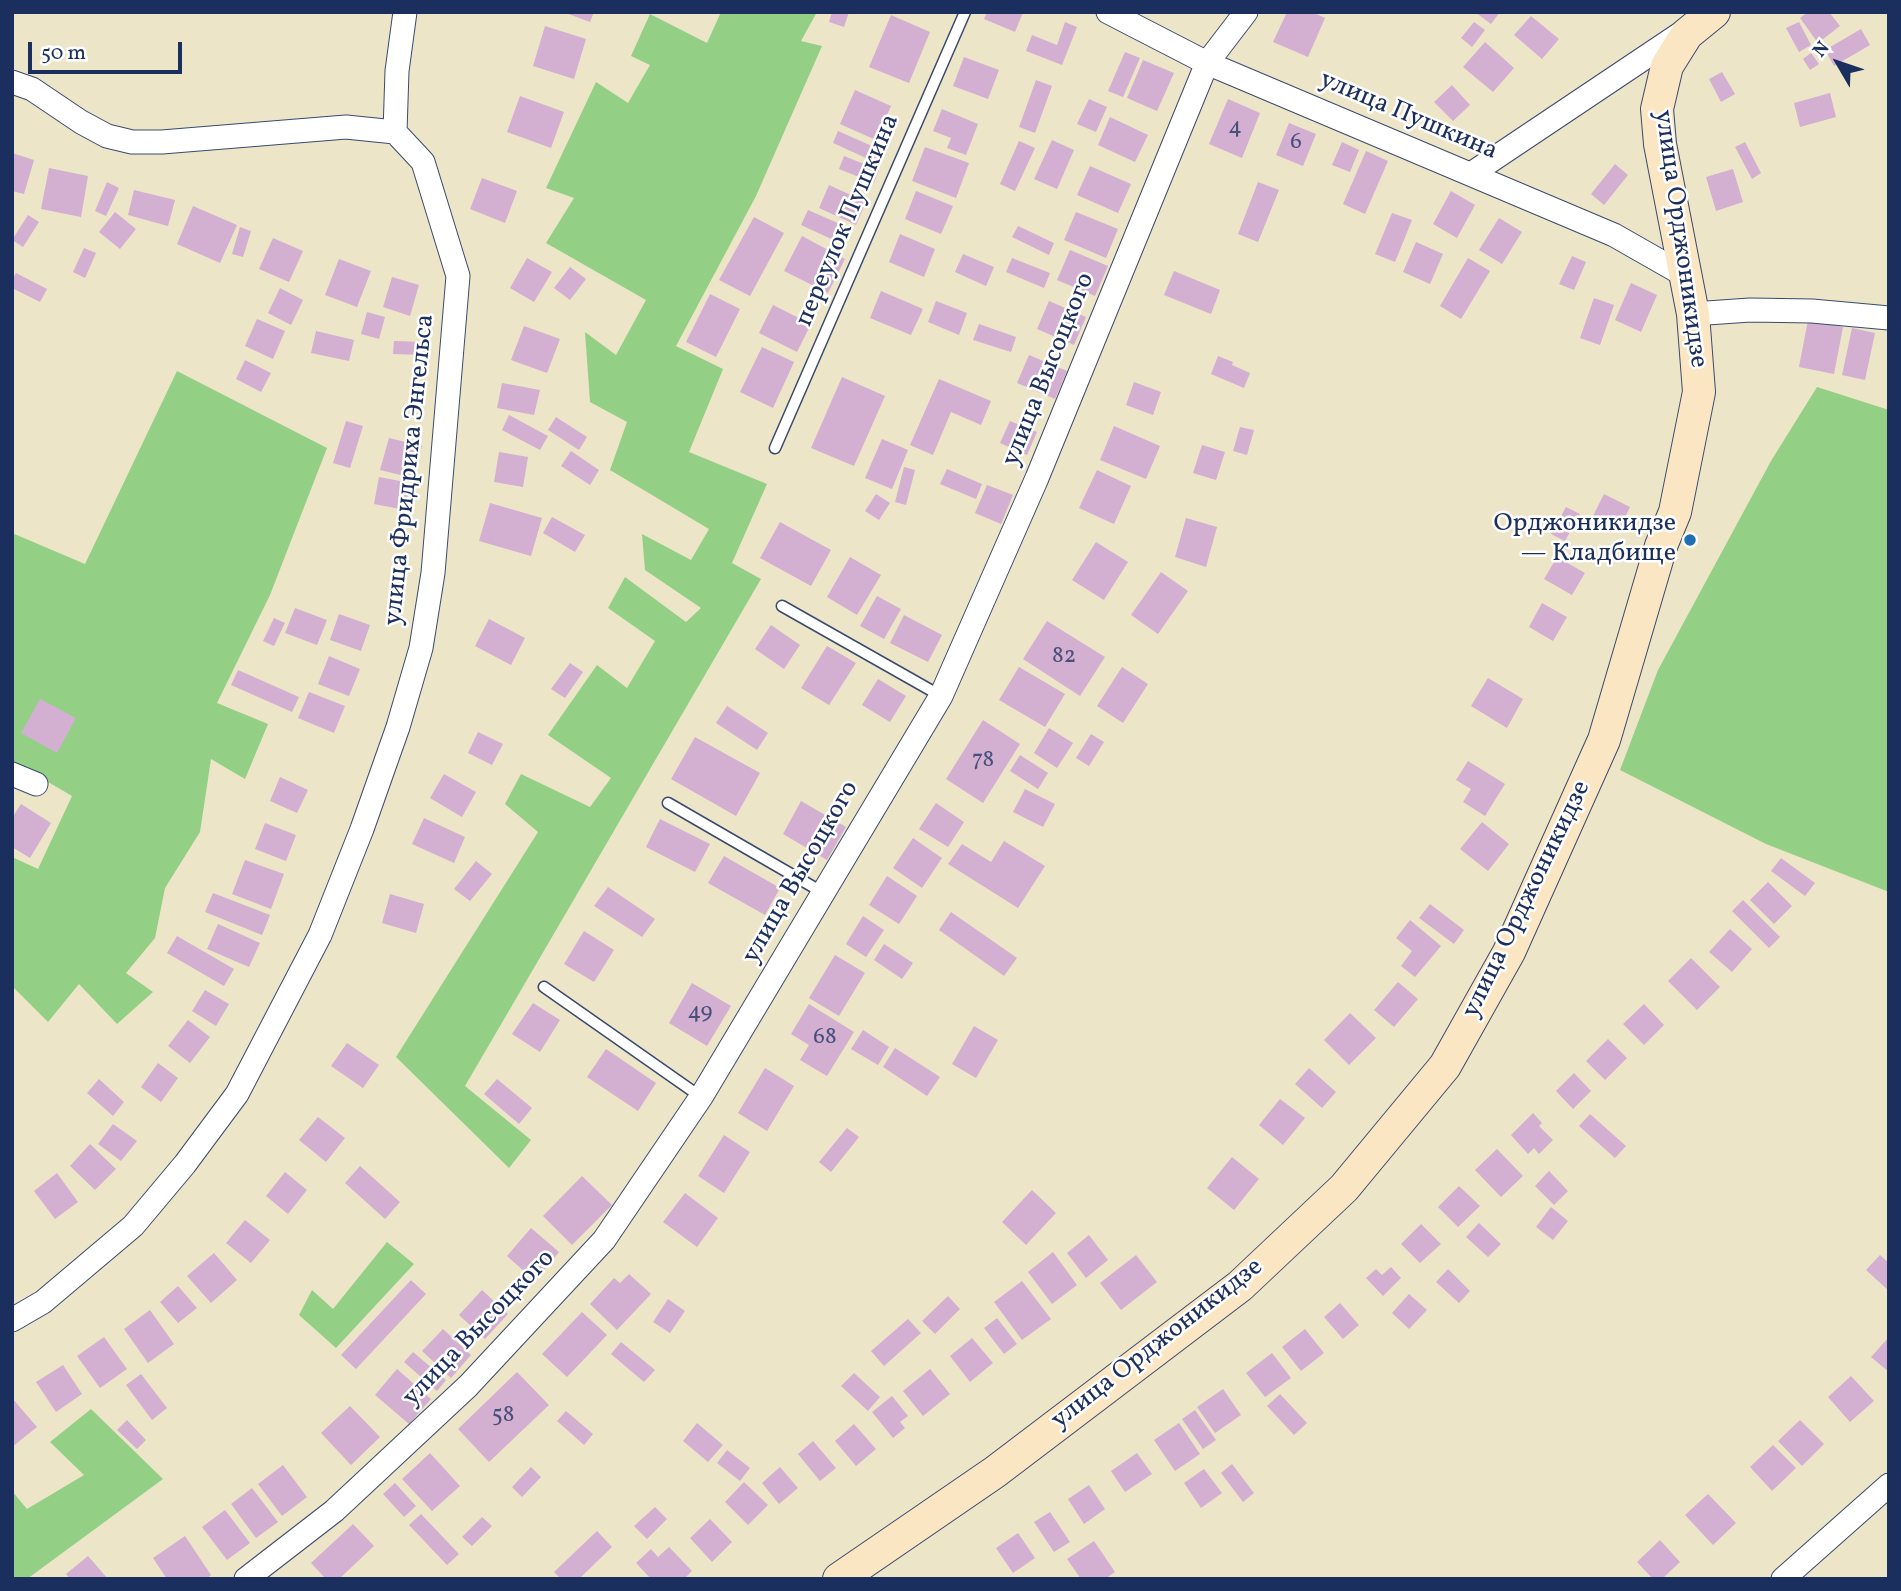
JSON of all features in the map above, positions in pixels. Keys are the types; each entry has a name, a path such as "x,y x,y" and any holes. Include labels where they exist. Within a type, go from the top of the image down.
{"main road":[{"name":"улица Орджоникидзе","path":"839,1579 995,1472 1240,1286 1344,1188 1445,1066 1509,952 1604,740 1661,546 1675,512 1699,392 1693,314 1660,144 1657,109 1667,66 1687,34 1713,12"}],"street":[{"path":"12,82 32,89 107,136 132,142 346,127 395,132 397,71 405,12"},
{"name":"улица Пушкина","path":"1108,12 1207,62 1615,235 1686,275"},
{"name":"улица Высоцкого","path":"246,1579 334,1511 477,1376 604,1240 701,1097 940,696 1037,478 1207,62 1246,12"},
{"path":"1471,174 1713,12"},
{"name":"улица Фридриха Энгельса","path":"12,1320 43,1302 133,1226 185,1164 237,1094 320,935 362,829 398,727 421,648 433,573 458,276 423,162 395,132"},
{"path":"1693,314 1750,310 1812,311 1889,318"},
{"path":"12,774 36,784"},
{"path":"1783,1579 1889,1485"}],"lane":[{"name":"переулок Пушкина","path":"775,448 965,12"},
{"path":"782,606 940,696"},
{"path":"668,803 822,892"},
{"path":"544,987 701,1097"}],"green space":[{"path":"721,12 817,12 801,41 822,46 756,196 676,346 723,369 689,452 767,484 732,563 761,579 465,1086 531,1140 509,1168 396,1057 538,832 505,804 521,774 590,807 611,778 548,735 597,665 627,688 655,641 608,608 625,577 686,622 701,608 645,570 642,534 691,560 709,529 610,470 627,422 590,402 585,332 616,355 646,300 546,243 574,198 546,188 596,82 628,103 650,65 631,56 650,14 707,43"},
{"path":"177,371 327,448 270,595 217,703 268,724 245,779 211,759 200,832 165,888 155,938 126,973 153,992 117,1024 79,984 48,1022 12,986 12,857 38,869 72,796 12,761 12,533 85,564"},
{"path":"1817,387 1889,410 1889,892 1766,844 1620,770 1658,670 1771,461"},
{"path":"387,1242 414,1264 336,1348 299,1315 312,1290 333,1309"},
{"path":"91,1409 163,1479 27,1579 12,1579 12,1491 27,1509 84,1475 50,1442"}],"building":[{"path":"563,12 594,12 590,22"},
{"path":"832,12 849,12 844,27 829,22"},
{"path":"987,12 1023,12 1015,32 984,19"},
{"path":"1287,12 1312,12 1325,18 1308,57 1273,42"},
{"path":"1475,12 1500,12 1491,24"},
{"path":"1808,12 1829,12 1840,26 1818,43 1800,18"},
{"path":"891,15 930,32 909,83 869,67"},
{"path":"1531,16 1559,39 1542,59 1514,35"},
{"path":"1065,22 1077,27 1062,65 1026,51 1032,35 1057,45"},
{"path":"1474,22 1485,30 1472,47 1461,38"},
{"path":"1799,22 1811,45 1799,52 1786,28"},
{"path":"545,26 586,39 574,79 533,66"},
{"path":"1861,29 1870,45 1834,66 1825,50"},
{"path":"1485,42 1514,68 1493,92 1463,67"},
{"path":"1125,52 1140,58 1123,97 1108,91"},
{"path":"1811,53 1819,64 1810,70 1803,59"},
{"path":"964,57 999,70 988,99 953,86"},
{"path":"1143,60 1174,73 1157,111 1127,98"},
{"path":"1722,72 1735,94 1721,102 1709,79"},
{"path":"1036,80 1052,86 1035,133 1019,127"},
{"path":"1452,85 1470,105 1453,121 1434,102"},
{"path":"855,90 891,106 876,140 840,124"},
{"path":"1830,93 1836,117 1800,127 1794,103"},
{"path":"520,96 564,112 551,148 507,132"},
{"path":"1089,99 1107,107 1096,132 1077,124"},
{"path":"1228,99 1260,113 1242,158 1209,144"},
{"path":"942,109 978,124 966,155 947,148 951,138 933,131"},
{"path":"1110,117 1148,135 1135,162 1098,145"},
{"path":"1289,123 1316,134 1303,166 1276,155"},
{"path":"838,131 883,151 877,163 833,143"},
{"path":"1052,140 1074,150 1057,189 1034,179"},
{"path":"1019,141 1035,148 1015,191 1000,184"},
{"path":"1342,142 1359,150 1350,172 1332,165"},
{"path":"1745,142 1761,173 1752,179 1735,147"},
{"path":"925,147 969,163 956,198 912,181"},
{"path":"1366,151 1388,161 1365,214 1343,204"},
{"path":"12,153 34,160 24,194 12,191"},
{"path":"844,156 879,170 874,183 839,169"},
{"path":"1615,164 1628,175 1604,205 1591,194"},
{"path":"1090,166 1131,184 1118,213 1077,195"},
{"path":"49,168 88,176 81,217 41,209"},
{"path":"1733,169 1743,202 1716,211 1706,177"},
{"path":"482,178 517,191 505,223 470,209"},
{"path":"107,182 119,188 106,216 95,211"},
{"path":"1258,182 1279,190 1258,242 1238,234"},
{"path":"829,185 866,202 856,225 819,208"},
{"path":"134,190 175,200 168,226 128,215"},
{"path":"916,191 953,206 941,234 905,219"},
{"path":"1451,191 1475,205 1457,238 1433,224"},
{"path":"193,206 237,225 220,263 177,244"},
{"path":"808,210 849,228 842,244 801,225"},
{"path":"115,212 136,229 120,249 99,232"},
{"path":"1076,212 1118,229 1106,258 1064,240"},
{"path":"1392,213 1412,220 1395,262 1375,254"},
{"path":"28,215 39,222 23,247 12,240"},
{"path":"754,217 784,233 750,296 719,280"},
{"path":"1499,218 1522,232 1502,264 1479,250"},
{"path":"1018,226 1054,243 1049,255 1012,237"},
{"path":"240,227 251,231 243,257 232,254"},
{"path":"900,234 935,249 924,277 889,262"},
{"path":"802,236 845,259 828,293 784,271"},
{"path":"273,238 303,251 289,282 259,269"},
{"path":"1416,242 1443,254 1430,284 1403,272"},
{"path":"84,248 96,253 85,278 73,272"},
{"path":"1070,250 1108,266 1095,296 1057,280"},
{"path":"963,254 994,267 986,286 955,272"},
{"path":"1572,256 1586,262 1574,290 1559,284"},
{"path":"527,258 552,272 534,302 510,288"},
{"path":"1012,258 1050,273 1044,288 1006,272"},
{"path":"1468,258 1490,271 1461,319 1440,306"},
{"path":"339,259 371,271 357,307 325,295"},
{"path":"570,267 586,279 570,300 554,288"},
{"path":"1174,271 1220,290 1211,314 1164,295"},
{"path":"16,273 47,289 40,302 12,288"},
{"path":"392,277 419,285 410,316 383,307"},
{"path":"1631,283 1657,295 1641,332 1615,320"},
{"path":"280,288 303,300 291,325 268,313"},
{"path":"881,291 923,309 911,335 870,318"},
{"path":"710,294 740,309 716,357 686,342"},
{"path":"1594,298 1614,305 1600,345 1580,338"},
{"path":"936,301 967,313 959,335 928,322"},
{"path":"1049,301 1086,317 1074,345 1037,329"},
{"path":"773,305 811,324 797,352 759,333"},
{"path":"367,312 385,317 379,339 361,334"},
{"path":"257,319 285,331 273,359 245,346"},
{"path":"1808,320 1843,327 1834,374 1799,367"},
{"path":"979,324 1016,337 1011,352 973,340"},
{"path":"524,326 560,339 547,373 511,360"},
{"path":"1852,328 1875,333 1865,380 1842,375"},
{"path":"316,331 354,340 349,361 311,353"},
{"path":"394,341 427,342 426,355 393,354"},
{"path":"762,347 794,362 773,408 740,392"},
{"path":"1029,355 1067,371 1055,399 1017,383"},
{"path":"1218,356 1250,373 1244,388 1211,374"},
{"path":"245,360 271,373 261,392 236,379"},
{"path":"842,377 885,396 854,466 811,448"},
{"path":"939,379 991,401 981,425 951,412 933,455 910,445"},
{"path":"1134,382 1161,392 1153,415 1126,405"},
{"path":"502,383 540,390 534,415 497,408"},
{"path":"509,415 548,436 540,450 502,430"},
{"path":"556,417 587,437 579,450 548,430"},
{"path":"346,421 363,426 350,468 333,463"},
{"path":"1010,421 1037,432 1027,455 1000,443"},
{"path":"1114,426 1160,446 1146,479 1100,460"},
{"path":"1240,427 1254,430 1247,455 1233,451"},
{"path":"389,438 422,446 413,478 380,470"},
{"path":"882,439 908,450 892,489 865,478"},
{"path":"1202,445 1225,452 1216,480 1193,473"},
{"path":"571,451 599,470 590,485 561,466"},
{"path":"499,452 528,457 523,487 494,482"},
{"path":"904,467 915,470 906,505 895,502"},
{"path":"947,469 982,484 976,499 940,484"},
{"path":"1097,470 1131,486 1114,524 1079,508"},
{"path":"379,477 410,483 405,510 374,504"},
{"path":"987,485 1013,495 1001,524 975,513"},
{"path":"876,494 890,503 879,520 865,511"},
{"path":"1604,494 1630,507 1618,531 1592,518"},
{"path":"490,503 542,518 531,556 479,541"},
{"path":"1566,507 1580,514 1565,541 1551,534"},
{"path":"552,517 585,535 575,552 543,533"},
{"path":"1186,518 1217,527 1206,567 1175,557"},
{"path":"780,522 831,550 811,586 760,558"},
{"path":"1096,542 1128,562 1104,600 1072,580"},
{"path":"850,557 881,575 857,615 827,597"},
{"path":"1557,557 1585,573 1572,595 1544,579"},
{"path":"1161,572 1188,591 1158,634 1131,615"},
{"path":"877,596 901,609 884,639 860,626"},
{"path":"1542,603 1567,617 1553,641 1529,627"},
{"path":"295,608 327,620 317,645 285,633"},
{"path":"339,614 370,625 361,651 330,640"},
{"path":"904,615 942,635 928,662 890,643"},
{"path":"274,618 285,623 274,646 263,641"},
{"path":"489,619 525,638 511,665 475,646"},
{"path":"1047,621 1105,657 1080,696 1023,659"},
{"path":"771,625 800,645 784,669 755,649"},
{"path":"827,646 856,663 829,705 801,688"},
{"path":"329,656 360,669 349,696 318,684"},
{"path":"570,663 583,672 565,698 551,689"},
{"path":"1019,667 1065,694 1045,727 999,700"},
{"path":"1122,667 1148,684 1123,723 1097,706"},
{"path":"238,670 299,697 292,712 231,685"},
{"path":"1488,678 1523,699 1507,728 1471,706"},
{"path":"878,679 906,696 890,722 862,705"},
{"path":"309,692 345,706 334,733 298,718"},
{"path":"40,699 76,718 57,753 21,733"},
{"path":"727,706 768,733 757,750 716,723"},
{"path":"983,720 1020,744 983,803 946,779"},
{"path":"1049,728 1073,743 1057,768 1034,753"},
{"path":"478,732 503,744 492,765 468,753"},
{"path":"1091,734 1104,742 1089,766 1076,758"},
{"path":"695,737 760,773 736,816 671,779"},
{"path":"1020,755 1048,773 1038,789 1010,771"},
{"path":"1468,761 1505,784 1485,816 1463,802 1471,789 1456,780"},
{"path":"444,774 476,792 462,817 430,798"},
{"path":"280,777 308,790 297,813 270,801"},
{"path":"1025,789 1055,804 1043,827 1013,812"},
{"path":"801,801 846,827 827,860 783,834"},
{"path":"936,803 964,822 948,847 919,829"},
{"path":"21,804 51,823 30,858 12,847 12,818"},
{"path":"424,818 465,837 454,863 412,844"},
{"path":"660,819 710,844 695,872 646,847"},
{"path":"1482,822 1509,844 1488,871 1460,849"},
{"path":"265,823 296,835 286,861 255,849"},
{"path":"913,838 942,858 922,888 893,868"},
{"path":"1004,841 1045,866 1018,908 948,864 962,844 991,862"},
{"path":"724,856 780,888 765,915 708,883"},
{"path":"1781,858 1815,883 1805,896 1771,871"},
{"path":"245,860 284,874 271,909 232,894"},
{"path":"476,861 492,874 470,901 454,889"},
{"path":"887,876 917,896 899,924 869,905"},
{"path":"1768,882 1792,906 1774,924 1750,900"},
{"path":"608,887 655,919 642,937 594,906"},
{"path":"213,893 270,915 262,935 205,912"},
{"path":"390,894 424,904 416,933 382,923"},
{"path":"1743,900 1780,937 1769,948 1732,911"},
{"path":"1430,904 1464,930 1454,944 1419,918"},
{"path":"951,912 1017,958 1004,976 939,930"},
{"path":"863,916 884,930 866,957 846,944"},
{"path":"1410,920 1441,946 1415,977 1401,966 1412,951 1396,938"},
{"path":"218,924 260,943 249,967 207,949"},
{"path":"1730,929 1752,949 1732,972 1709,952"},
{"path":"584,931 614,950 594,982 564,964"},
{"path":"177,936 234,969 224,986 167,953"},
{"path":"884,944 913,963 902,979 874,960"},
{"path":"835,955 865,973 839,1016 809,998"},
{"path":"1691,958 1720,987 1697,1010 1668,981"},
{"path":"1398,982 1418,999 1394,1027 1374,1010"},
{"path":"692,983 731,1006 707,1046 669,1023"},
{"path":"205,990 229,1004 216,1026 192,1011"},
{"path":"533,1003 560,1020 540,1052 512,1034"},
{"path":"809,1004 854,1032 827,1076 800,1060 809,1045 791,1034"},
{"path":"1644,1004 1664,1025 1644,1045 1623,1024"},
{"path":"1350,1013 1376,1038 1349,1065 1324,1040"},
{"path":"188,1020 210,1037 190,1063 168,1046"},
{"path":"974,1026 998,1040 976,1078 952,1064"},
{"path":"863,1030 889,1047 878,1065 851,1049"},
{"path":"1608,1039 1627,1058 1605,1080 1586,1061"},
{"path":"347,1043 379,1065 363,1088 331,1066"},
{"path":"895,1048 940,1077 927,1096 883,1067"},
{"path":"606,1049 656,1083 638,1111 587,1077"},
{"path":"158,1063 178,1078 161,1102 141,1087"},
{"path":"765,1068 794,1086 767,1131 738,1113"},
{"path":"1309,1068 1336,1092 1322,1108 1295,1084"},
{"path":"1574,1073 1591,1091 1573,1109 1556,1091"},
{"path":"99,1079 124,1102 113,1116 87,1093"},
{"path":"497,1079 532,1108 519,1124 484,1094"},
{"path":"1280,1099 1305,1118 1283,1145 1259,1125"},
{"path":"1533,1113 1542,1123 1539,1126 1553,1140 1539,1154 1534,1148 1528,1154 1511,1135"},
{"path":"1590,1114 1626,1146 1615,1158 1579,1126"},
{"path":"318,1117 345,1138 326,1162 299,1140"},
{"path":"113,1124 137,1141 121,1161 98,1144"},
{"path":"847,1128 859,1137 831,1172 819,1162"},
{"path":"724,1135 750,1152 724,1193 698,1176"},
{"path":"90,1144 116,1169 95,1190 70,1166"},
{"path":"1497,1149 1523,1176 1501,1197 1475,1170"},
{"path":"1232,1157 1259,1179 1234,1210 1207,1188"},
{"path":"360,1166 400,1202 385,1219 345,1183"},
{"path":"1549,1171 1568,1191 1554,1205 1535,1186"},
{"path":"285,1172 307,1190 288,1214 266,1196"},
{"path":"57,1173 78,1202 55,1219 34,1191"},
{"path":"582,1176 612,1205 572,1245 543,1216"},
{"path":"1459,1186 1480,1206 1458,1227 1438,1207"},
{"path":"1032,1190 1056,1213 1026,1245 1002,1222"},
{"path":"685,1193 718,1218 697,1247 663,1222"},
{"path":"1551,1207 1568,1221 1553,1240 1536,1227"},
{"path":"245,1220 270,1240 251,1263 226,1243"},
{"path":"1479,1223 1501,1244 1488,1257 1466,1237"},
{"path":"1421,1224 1441,1244 1420,1263 1401,1244"},
{"path":"531,1228 559,1252 535,1281 507,1256"},
{"path":"1089,1235 1108,1260 1086,1278 1067,1253"},
{"path":"1053,1252 1077,1285 1052,1304 1028,1272"},
{"path":"214,1253 237,1280 211,1303 187,1276"},
{"path":"1136,1255 1157,1282 1121,1310 1100,1283"},
{"path":"1880,1255 1889,1263 1889,1291 1866,1270"},
{"path":"1391,1267 1401,1278 1383,1296 1366,1278 1376,1269 1382,1275"},
{"path":"1448,1269 1470,1291 1459,1303 1436,1282"},
{"path":"629,1274 651,1294 617,1330 590,1304 614,1278 620,1283"},
{"path":"411,1280 426,1294 356,1369 341,1355"},
{"path":"1022,1281 1051,1319 1022,1340 994,1302"},
{"path":"178,1286 197,1308 178,1323 160,1302"},
{"path":"482,1290 508,1314 485,1339 459,1315"},
{"path":"1409,1294 1427,1310 1409,1329 1392,1313"},
{"path":"948,1296 960,1309 935,1334 922,1321"},
{"path":"668,1299 685,1311 670,1333 653,1322"},
{"path":"1340,1303 1359,1325 1343,1339 1324,1317"},
{"path":"150,1310 174,1344 148,1363 124,1329"},
{"path":"582,1312 607,1335 567,1377 542,1354"},
{"path":"997,1318 1017,1344 1004,1354 984,1328"},
{"path":"908,1319 921,1333 884,1366 871,1351"},
{"path":"443,1329 471,1355 451,1378 422,1351"},
{"path":"1305,1329 1324,1353 1301,1371 1282,1347"},
{"path":"104,1337 127,1369 100,1388 77,1356"},
{"path":"1889,1337 1889,1372 1871,1357"},
{"path":"972,1338 993,1363 970,1382 950,1356"},
{"path":"621,1342 655,1370 644,1382 611,1354"},
{"path":"413,1352 446,1380 437,1391 404,1362"},
{"path":"1272,1353 1291,1378 1265,1397 1246,1373"},
{"path":"63,1365 82,1394 56,1412 36,1382"},
{"path":"397,1369 431,1399 409,1424 375,1395"},
{"path":"930,1369 950,1394 923,1416 903,1391"},
{"path":"517,1372 549,1405 489,1462 458,1429"},
{"path":"854,1373 880,1397 868,1411 841,1386"},
{"path":"141,1374 167,1408 152,1420 126,1385"},
{"path":"1851,1376 1874,1401 1850,1422 1828,1397"},
{"path":"1223,1389 1241,1415 1215,1433 1197,1407"},
{"path":"1280,1394 1307,1423 1294,1435 1267,1406"},
{"path":"892,1396 908,1416 900,1422 905,1428 893,1438 872,1412"},
{"path":"12,1398 37,1427 12,1447"},
{"path":"350,1406 380,1437 351,1465 321,1433"},
{"path":"1195,1410 1216,1440 1203,1449 1182,1419"},
{"path":"566,1411 593,1434 584,1445 557,1421"},
{"path":"127,1420 146,1440 137,1449 117,1430"},
{"path":"1800,1420 1824,1444 1802,1466 1778,1441"},
{"path":"697,1423 723,1445 708,1462 683,1441"},
{"path":"1179,1423 1200,1454 1175,1471 1154,1440"},
{"path":"854,1424 876,1449 856,1466 835,1441"},
{"path":"813,1441 836,1468 820,1481 798,1454"},
{"path":"1773,1445 1796,1468 1772,1491 1750,1467"},
{"path":"727,1450 750,1468 740,1481 717,1463"},
{"path":"430,1453 460,1486 432,1511 402,1479"},
{"path":"1137,1453 1152,1474 1125,1492 1111,1471"},
{"path":"1232,1464 1254,1493 1243,1502 1221,1473"},
{"path":"283,1465 307,1497 282,1516 258,1484"},
{"path":"531,1467 541,1477 522,1497 512,1487"},
{"path":"780,1467 798,1488 779,1504 762,1483"},
{"path":"1204,1469 1222,1493 1201,1508 1184,1483"},
{"path":"744,1482 768,1505 748,1525 725,1502"},
{"path":"395,1483 416,1506 404,1517 383,1494"},
{"path":"1089,1485 1105,1509 1084,1524 1068,1499"},
{"path":"252,1488 278,1522 256,1538 231,1504"},
{"path":"1708,1494 1736,1523 1713,1545 1685,1515"},
{"path":"655,1507 667,1519 647,1539 634,1526"},
{"path":"225,1510 250,1543 227,1560 202,1527"},
{"path":"1050,1512 1070,1542 1054,1552 1034,1522"},
{"path":"421,1514 459,1554 447,1565 409,1525"},
{"path":"482,1517 492,1526 472,1546 462,1537"},
{"path":"710,1519 732,1542 712,1562 690,1538"},
{"path":"353,1524 374,1546 339,1579 326,1579 311,1563"},
{"path":"597,1531 612,1547 579,1579 561,1579 554,1572"},
{"path":"1018,1533 1035,1558 1013,1573 996,1548"},
{"path":"185,1536 211,1575 206,1579 167,1579 153,1558"},
{"path":"1660,1540 1680,1562 1662,1579 1653,1579 1637,1562"},
{"path":"1094,1541 1115,1572 1105,1579 1081,1579 1067,1559"},
{"path":"669,1547 692,1571 684,1579 651,1579 636,1563 651,1549 658,1557"},
{"path":"88,1556 108,1579 70,1579 66,1574"}],"place":[{"name":"Орджоникидзе — Кладбище","path":"1690,540"}]}
